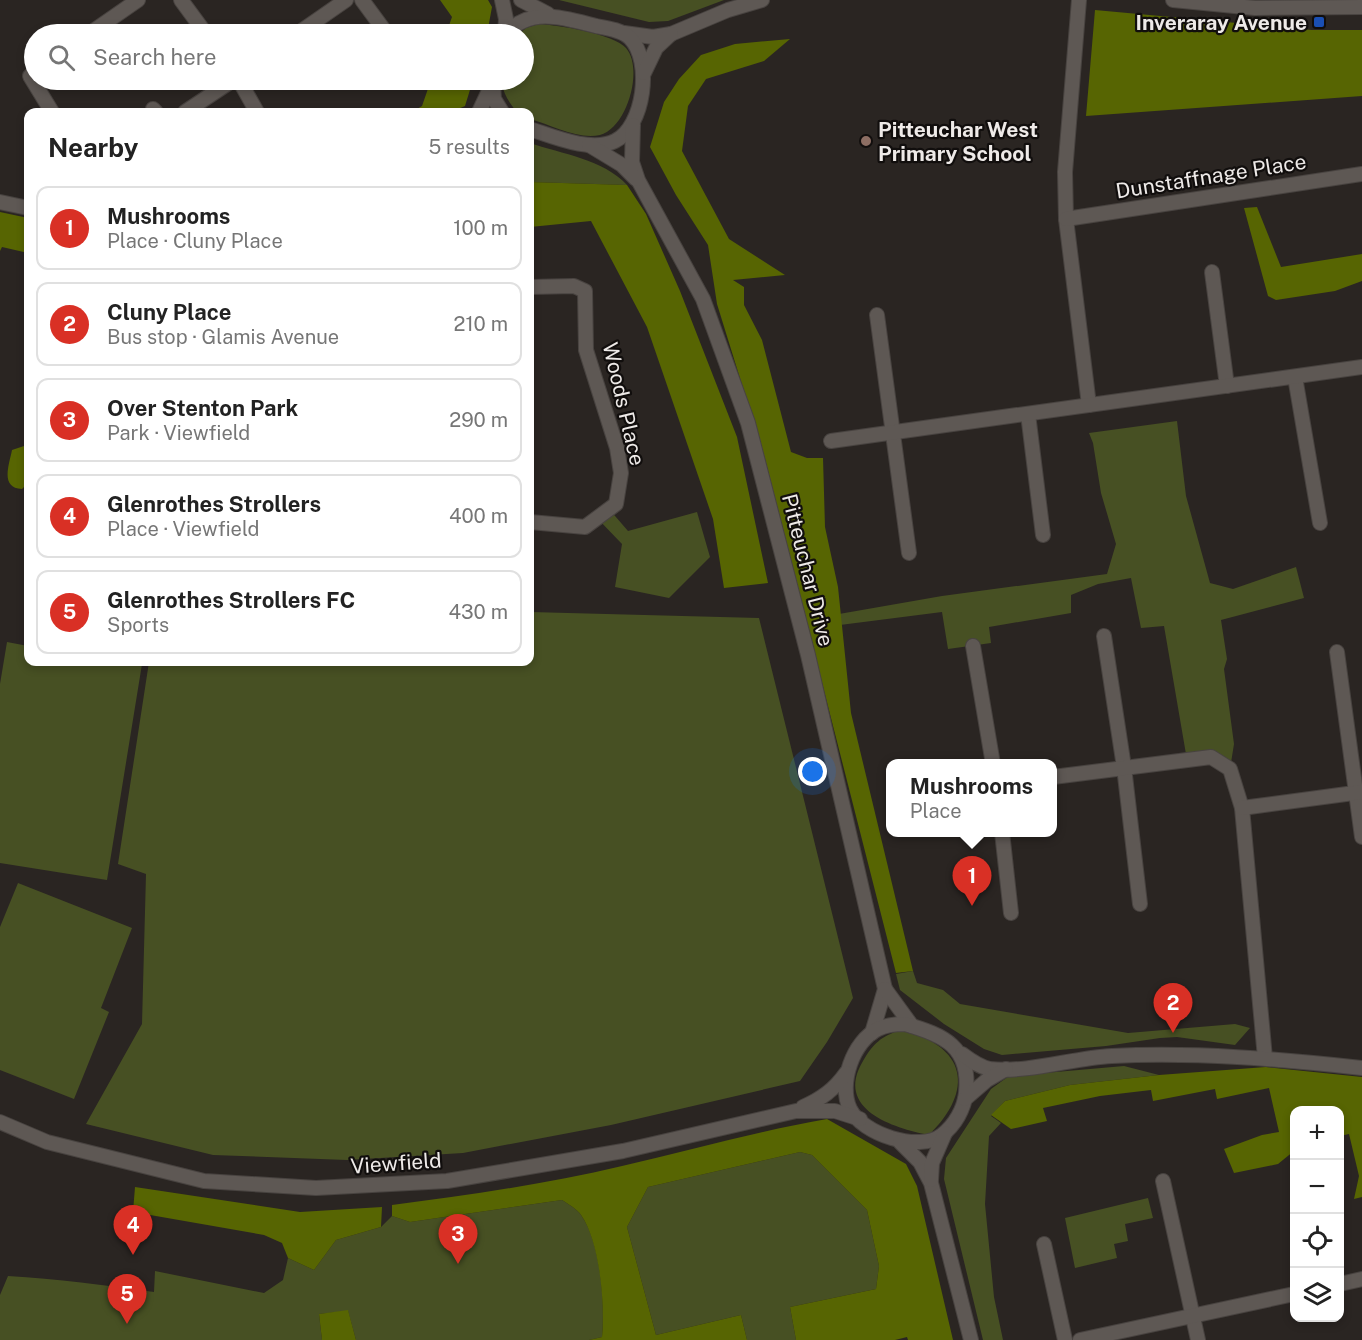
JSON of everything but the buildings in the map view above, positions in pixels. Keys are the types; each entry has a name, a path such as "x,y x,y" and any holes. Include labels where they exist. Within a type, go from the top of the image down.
{"street":[{"path":"103,24 138,0"},
{"path":"181,0 199,24"},
{"path":"311,24 346,0"},
{"path":"362,0 380,24"},
{"path":"502,0 506,24"},
{"path":"521,0 550,15 642,37 671,34 728,10 762,0"},
{"path":"1079,0 1065,172 1066,219 1089,405"},
{"path":"1173,0 1255,8 1362,7"},
{"path":"518,24 522,21 550,15"},
{"path":"616,31 630,38 642,64 643,76"},
{"path":"643,76 656,48 671,34"},
{"name":"Pitteuchar Drive","path":"643,76 640,106 633,125 632,162 638,180 703,299 748,423 808,656 885,989 912,1026"},
{"path":"39,90 50,108"},
{"path":"191,108 218,90"},
{"path":"244,90 255,108"},
{"path":"481,108 489,90"},
{"path":"494,90 494,99 500,108"},
{"path":"534,130 586,144 613,142 633,125"},
{"name":"Pitteuchar Drive","path":"586,144 622,165 638,180"},
{"name":"Dunstaffnage Place","path":"1066,219 1362,174"},
{"path":"0,201 24,207"},
{"path":"1212,272 1227,386"},
{"name":"Woods Place","path":"534,287 574,286 585,291 586,350 614,439 621,473 616,504 585,527 534,522"},
{"path":"877,315 909,553"},
{"path":"831,441 1362,367"},
{"path":"1295,377 1320,523"},
{"path":"1028,414 1043,535"},
{"path":"1104,636 1124,767 1140,904"},
{"path":"973,646 992,759"},
{"path":"1337,652 1359,792 1362,837"},
{"path":"1057,776 1211,757 1230,769 1242,808 1265,1058"},
{"path":"1242,808 1359,792"},
{"path":"1003,837 1011,913"},
{"name":"Pitteuchar Drive","path":"872,1033 885,989"},
{"path":"971,1340 931,1183 920,1162 899,1140 860,1119 851,1110 846,1095 848,1070 855,1054 872,1033 892,1025 912,1026 942,1039 987,1068 1006,1069 1109,1056 1154,1054 1265,1058 1362,1068"},
{"path":"931,1183 936,1149 959,1115 965,1099 968,1074 962,1054"},
{"path":"965,1099 987,1080 1006,1069"},
{"name":"Viewfield","path":"796,1111 820,1100 837,1086 848,1070"},
{"name":"Viewfield","path":"0,1122 47,1142 204,1180 316,1188 447,1181 623,1151 796,1111 835,1110 860,1119"},
{"path":"899,1140 924,1144 936,1140 946,1132"},
{"path":"1163,1180 1198,1340"},
{"path":"1044,1244 1065,1340"},
{"path":"1344,1283 1362,1279"},
{"path":"1080,1340 1290,1295"}],"green space":[{"path":"440,0 488,0 492,7 489,24 450,24 452,17"},
{"path":"559,0 724,0 668,21 649,22"},
{"path":"1095,10 1312,30 1362,30 1362,96 1086,116"},
{"path":"539,24 572,28 610,38 626,48 631,57 633,83 625,110 610,130 592,136 574,134 534,120 534,108 514,108 504,90 534,90 534,26"},
{"path":"790,39 764,61 706,79 688,106 682,151 729,239 785,275 733,280 744,287 744,305 762,340 791,452 807,458 823,458 825,527 838,587 851,713 913,971 896,973 765,459 717,304 708,245 676,195 650,147 664,102 679,79 701,55 735,44"},
{"path":"428,90 470,90 465,106 460,108 419,108 422,106"},
{"path":"534,144 594,163 617,176 627,185 534,182"},
{"path":"534,182 627,185 646,214 680,291 737,437 768,583 724,588 713,519 647,327 591,221 534,227"},
{"path":"1257,207 1281,267 1362,254 1362,281 1335,291 1276,300 1268,296 1244,208"},
{"path":"0,212 24,217 24,252 2,247 0,251"},
{"path":"1177,421 1186,496 1210,583 1233,589 1296,567 1304,598 1221,620 1227,659 1224,669 1234,744 1230,769 1211,757 1187,760 1164,626 1141,628 1131,578 1098,584 1071,595 1071,613 989,627 991,643 948,649 942,612 840,625 839,614 942,596 1107,574 1116,544 1101,493 1093,443 1089,433"},
{"path":"24,446 24,487 22,489 15,488 8,480 12,450"},
{"path":"609,509 628,531 697,512 710,557 669,598 615,587 622,544 597,518"},
{"path":"534,612 759,618 853,998 800,1081 611,1125 463,1153 347,1160 213,1155 86,1124 142,1024 146,874 118,864 148,666 534,666"},
{"path":"7,642 24,645 24,666 142,666 107,880 0,863 0,684"},
{"path":"18,883 132,928 101,1008 109,1012 74,1099 0,1070 0,927"},
{"path":"913,971 917,983 943,990 960,1004 1128,1033 1235,1024 1250,1028 1235,1045 1177,1037 1002,1055 984,1049 944,1024 900,990 896,974"},
{"path":"901,1030 923,1037 940,1047 951,1058 957,1072 958,1086 953,1102 944,1118 929,1135 885,1121 862,1104 856,1092 856,1078 870,1050 878,1041"},
{"path":"1124,1066 1159,1075 1070,1085 1005,1101 991,1116 1001,1123 989,1136 985,1204 994,1297 1003,1340 983,1340 944,1179 946,1158 991,1089 1009,1076"},
{"path":"1266,1067 1362,1077 1362,1197 1354,1199 1359,1176 1349,1134 1344,1135 1344,1106 1290,1106 1290,1154 1278,1164 1234,1173 1224,1149 1262,1135 1279,1132 1269,1088 1217,1099 1215,1089 1153,1101 1151,1090 1100,1096 1043,1108 1047,1121 1011,1129 991,1115 1005,1101 1070,1085 1159,1075"},
{"path":"827,1119 906,1164 917,1186 953,1340 908,1340 907,1337 895,1340 796,1340 790,1307 876,1289 879,1266 867,1210 812,1155 800,1152 648,1187 627,1227 656,1335 741,1315 747,1340 589,1340 602,1337 602,1291 597,1257 593,1241 581,1215 562,1200 410,1222 392,1216 392,1205 565,1178"},
{"path":"800,1152 812,1155 867,1210 879,1266 876,1289 790,1307 796,1340 747,1340 741,1315 656,1335 627,1227 648,1187"},
{"path":"135,1187 300,1212 382,1207 381,1227 336,1240 314,1270 288,1258 282,1243 264,1235 133,1212"},
{"path":"1148,1198 1153,1218 1125,1224 1128,1241 1114,1244 1117,1258 1075,1268 1065,1218"},
{"path":"562,1200 581,1215 593,1241 602,1291 602,1337 589,1340 356,1340 348,1311 319,1314 322,1340 0,1340 0,1295 8,1276 81,1282 154,1292 155,1271 264,1293 283,1280 288,1258 314,1270 336,1240 381,1227 392,1216 410,1222"},
{"path":"348,1310 356,1340 322,1340 319,1314"}],"place":[{"name":"Inveraray Avenue","path":"1319,22"},
{"name":"Pitteuchar West Primary School","path":"866,141"},
{"name":"Mushrooms","path":"972,906"},
{"name":"Cluny Place","path":"1173,1033"},
{"name":"Glenrothes Strollers","path":"133,1255"},
{"name":"Over Stenton Park","path":"458,1264"},
{"name":"Glenrothes Strollers FC","path":"127,1324"}]}
